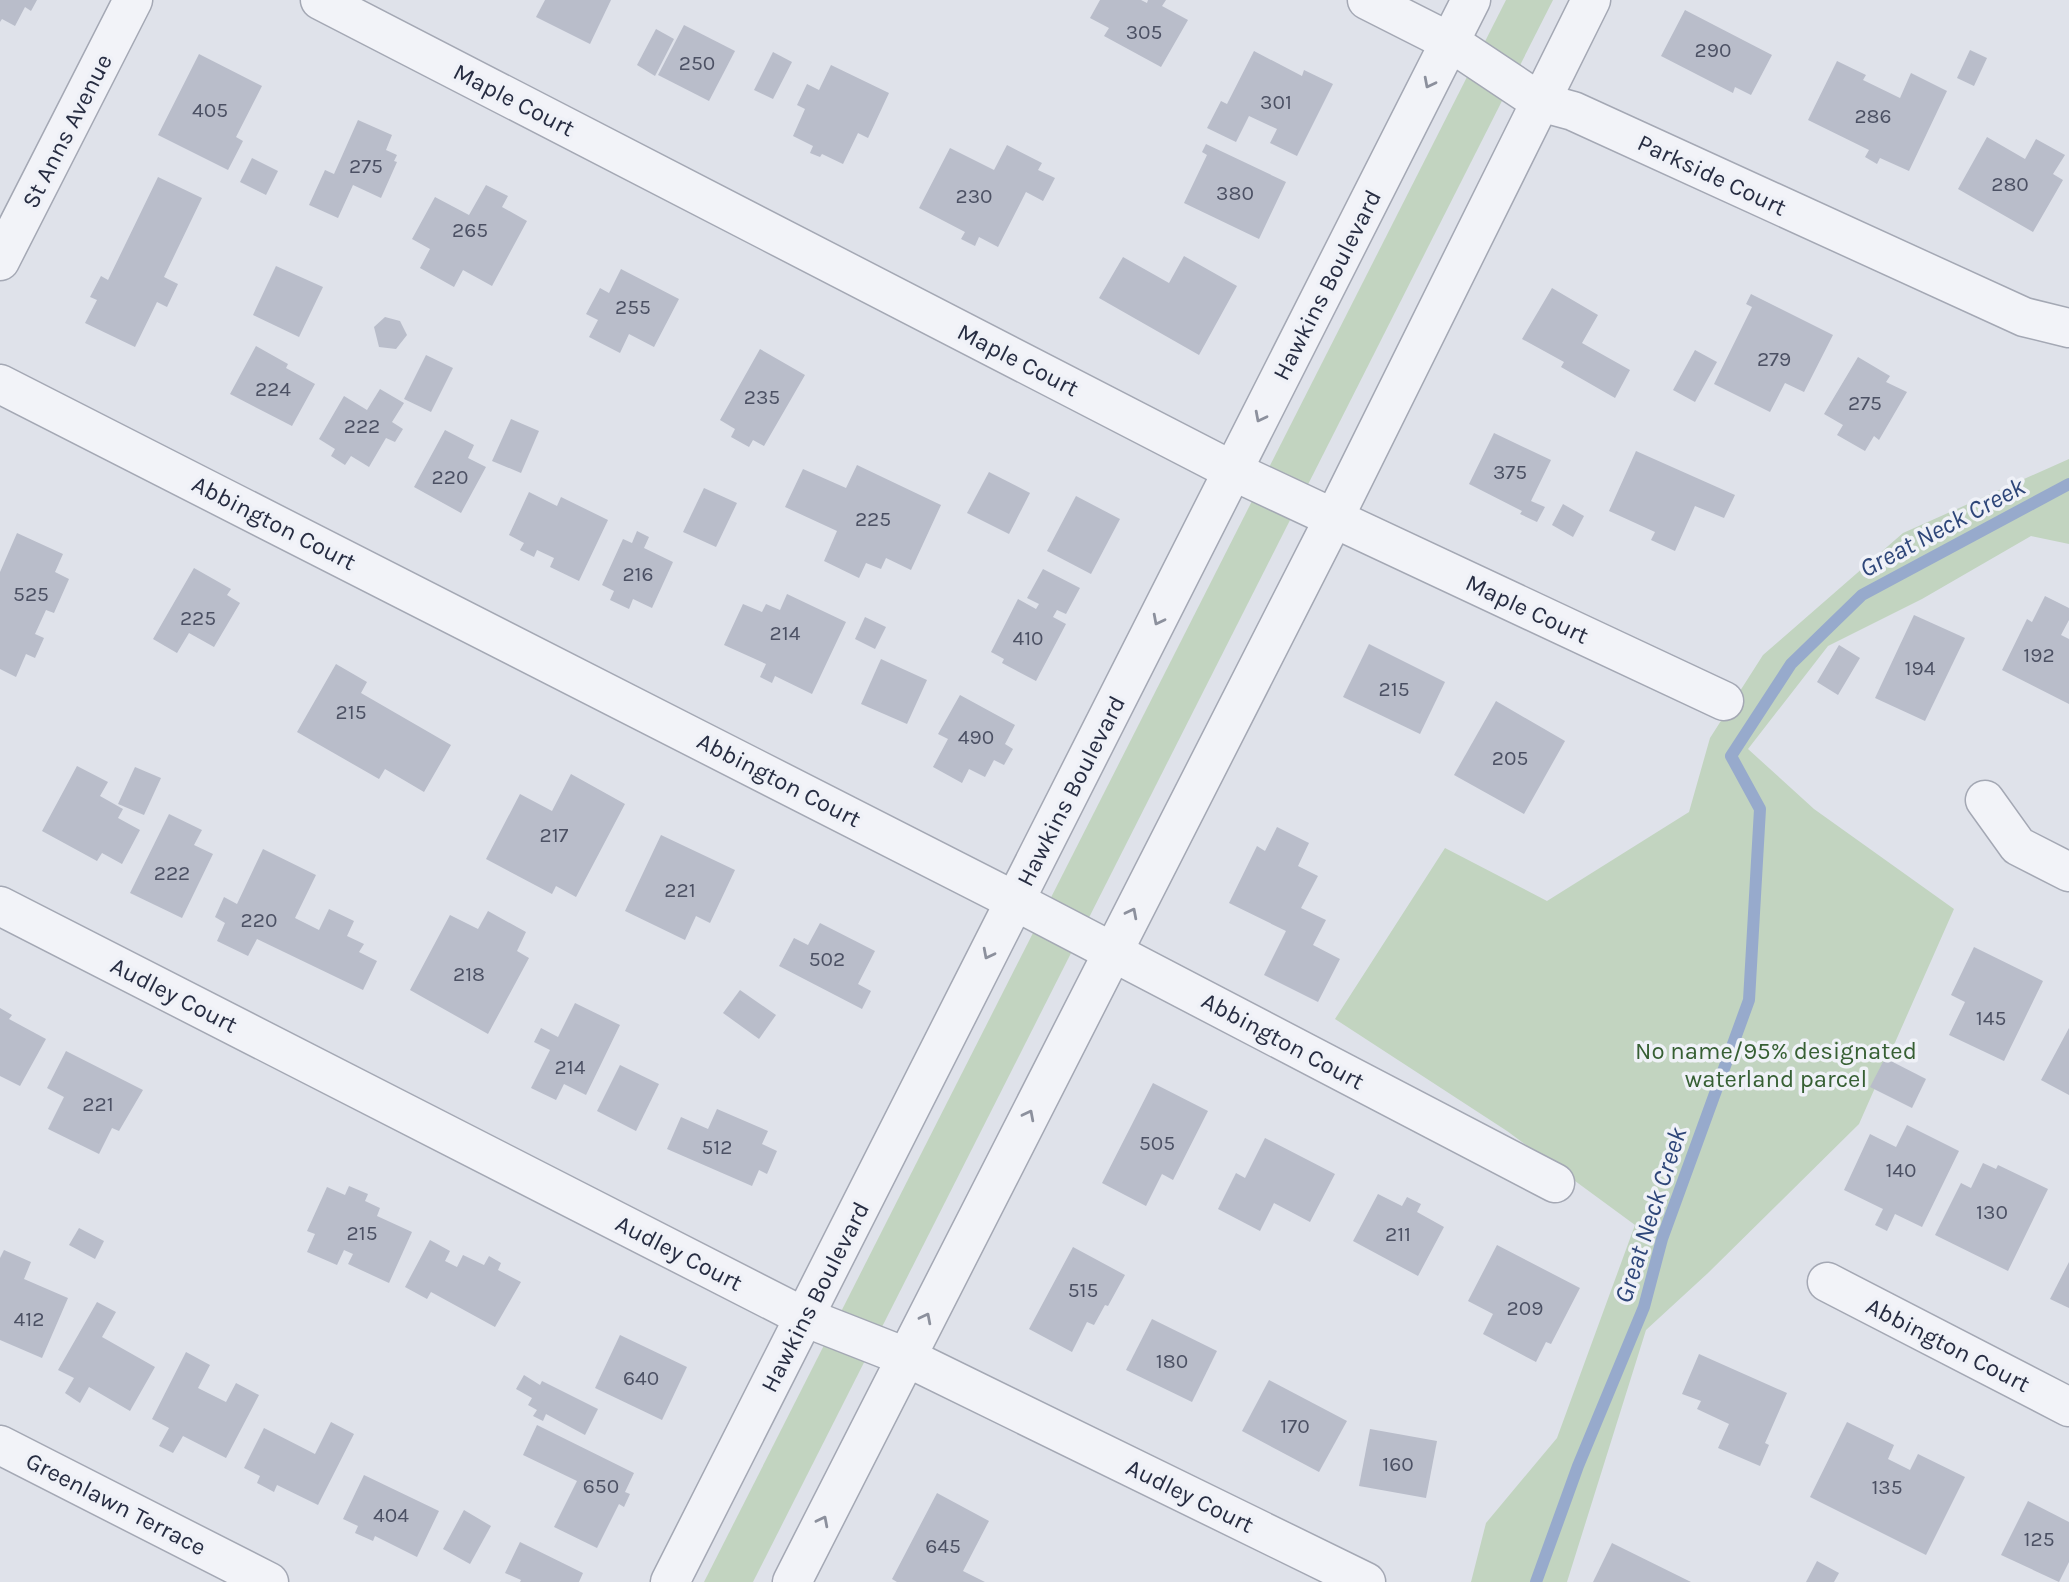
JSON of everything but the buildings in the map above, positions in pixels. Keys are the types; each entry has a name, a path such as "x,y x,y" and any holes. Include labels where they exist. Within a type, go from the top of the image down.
{"street":[{"name":"St Anns Avenue","path":"0,261 133,0"},
{"name":"Maple Court","path":"320,0 1233,471 1724,701"},
{"name":"Parkside Court","path":"1367,0 1450,42 1540,102 1573,111 2024,317 2069,328"},
{"name":"Hawkins Boulevard","path":"670,1582 1471,0"},
{"path":"792,1582 1334,518 1591,0"},
{"name":"Abbington Court","path":"0,384 1113,951 1555,1183"},
{"path":"1985,800 2018,846 2069,872"},
{"name":"Audley Court","path":"0,906 804,1317 906,1357 1366,1582"},
{"name":"Abbington Court","path":"1827,1282 2069,1407"},
{"name":"Greenlawn Terrace","path":"0,1445 269,1582"}],"green space":[{"path":"1506,0 1553,0 753,1582 704,1582"},
{"name":"No name/95% designated waterland parcel","path":"2069,459 2069,544 2031,536 1922,599 1828,646 1748,749 1814,809 1954,909 1859,1124 1708,1273 1646,1330 1567,1582 1471,1582 1486,1523 1557,1438 1635,1225 1507,1131 1335,1019 1445,848 1547,901 1689,812 1710,738 1763,655 1903,533"}],"waterway":[{"name":"Great Neck Creek","path":"1536,1582 1578,1466 1644,1307 1662,1239 1749,1000 1760,809 1731,756 1791,664 1862,595 2069,484"}]}
